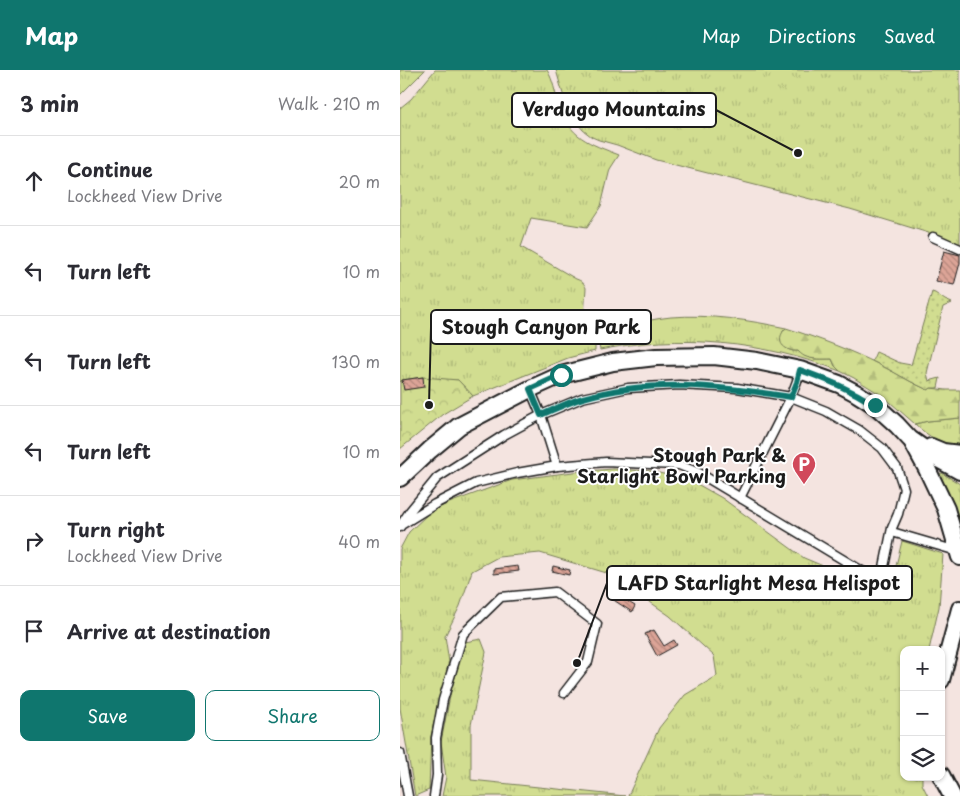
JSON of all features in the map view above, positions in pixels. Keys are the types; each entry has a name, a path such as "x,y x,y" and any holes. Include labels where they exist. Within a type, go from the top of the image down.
{"street":[{"path":"400,478 459,426 561,375 613,362 656,357 714,356 757,360 800,370 839,384 875,405 910,439 940,460 960,471"},
{"path":"910,439 943,452 960,454"},
{"path":"910,439 927,468 946,509 959,553"},
{"path":"945,665 960,609"},
{"path":"944,781 952,796"}],"lane":[{"path":"933,237 960,249"},
{"path":"740,498 791,397 800,370"},
{"path":"688,385 737,388 791,397 826,411 859,430 882,448 897,468 904,489 884,567 877,574 867,574 699,473 679,465 606,462 557,466 517,473 476,483 435,504 400,526 437,478 504,435 541,415 582,398 628,388 688,385"},
{"path":"530,389 541,415 557,466"},
{"path":"892,532 959,553"},
{"path":"434,796 437,775 436,738 443,700 463,634 501,597 555,592 597,624 588,662 564,693"},
{"path":"400,753 408,796"}],"green space":[{"path":"400,70 425,70 400,95"},
{"path":"435,70 547,70 568,125 589,143 619,155 610,169 601,206 587,227 531,218 521,247 584,283 586,288 583,330 605,329 660,318 686,316 729,318 757,322 786,328 783,331 781,342 787,349 798,351 814,359 832,359 840,371 782,353 752,347 722,343 661,342 600,350 599,345 595,346 595,351 568,358 473,396 458,380 403,380 400,382 400,108 411,99"},
{"path":"556,70 960,70 960,244 850,209 656,160 592,137 575,120 563,94"},
{"path":"932,292 952,303 943,307 927,373 929,381 940,378 938,388 928,390 872,361 876,352 900,363 911,365"},
{"path":"786,328 857,354 928,390 931,388 960,390 960,418 915,424 883,396 840,371 832,359 810,358 798,351 792,351 783,346 780,341"},
{"path":"423,377 458,380 473,396 443,414 400,449 400,382"},
{"path":"960,418 960,446 936,439 915,424 928,421"},
{"path":"613,469 650,471 690,480 722,498 804,558 885,592 895,570 902,541 943,554 939,607 930,646 900,646 900,781 922,781 928,796 628,796 659,728 685,695 717,676 714,656 670,616 610,574 540,553 498,557 472,571 460,606 445,636 449,662 431,736 429,790 415,796 400,708 400,549 409,532 430,512 449,503 512,480"},
{"path":"942,473 960,484 960,537 938,474"},
{"path":"481,639 486,652 471,725 471,780 625,796 442,796 446,777 441,742 451,691 465,642"}],"building":[{"path":"944,251 960,255 960,263 954,285 936,281"},
{"path":"423,377 424,387 404,390 402,380"},
{"path":"518,566 519,571 494,574 494,569"},
{"path":"553,566 570,570 569,575 552,571"},
{"path":"609,590 635,606 632,612 606,595"},
{"path":"654,630 664,646 674,640 677,645 657,656 645,634"}],"place":[{"name":"Verdugo Mountains","path":"798,153"},
{"name":"Stough Canyon Park","path":"429,405"},
{"name":"Stough Park & Starlight Bowl Parking","path":"804,485"},
{"name":"LAFD Starlight Mesa Helispot","path":"577,663"}],"route":[{"path":"561,375 530,389 541,415 582,398 628,388 678,385 737,388 791,397 800,370 839,384 875,405"}]}
